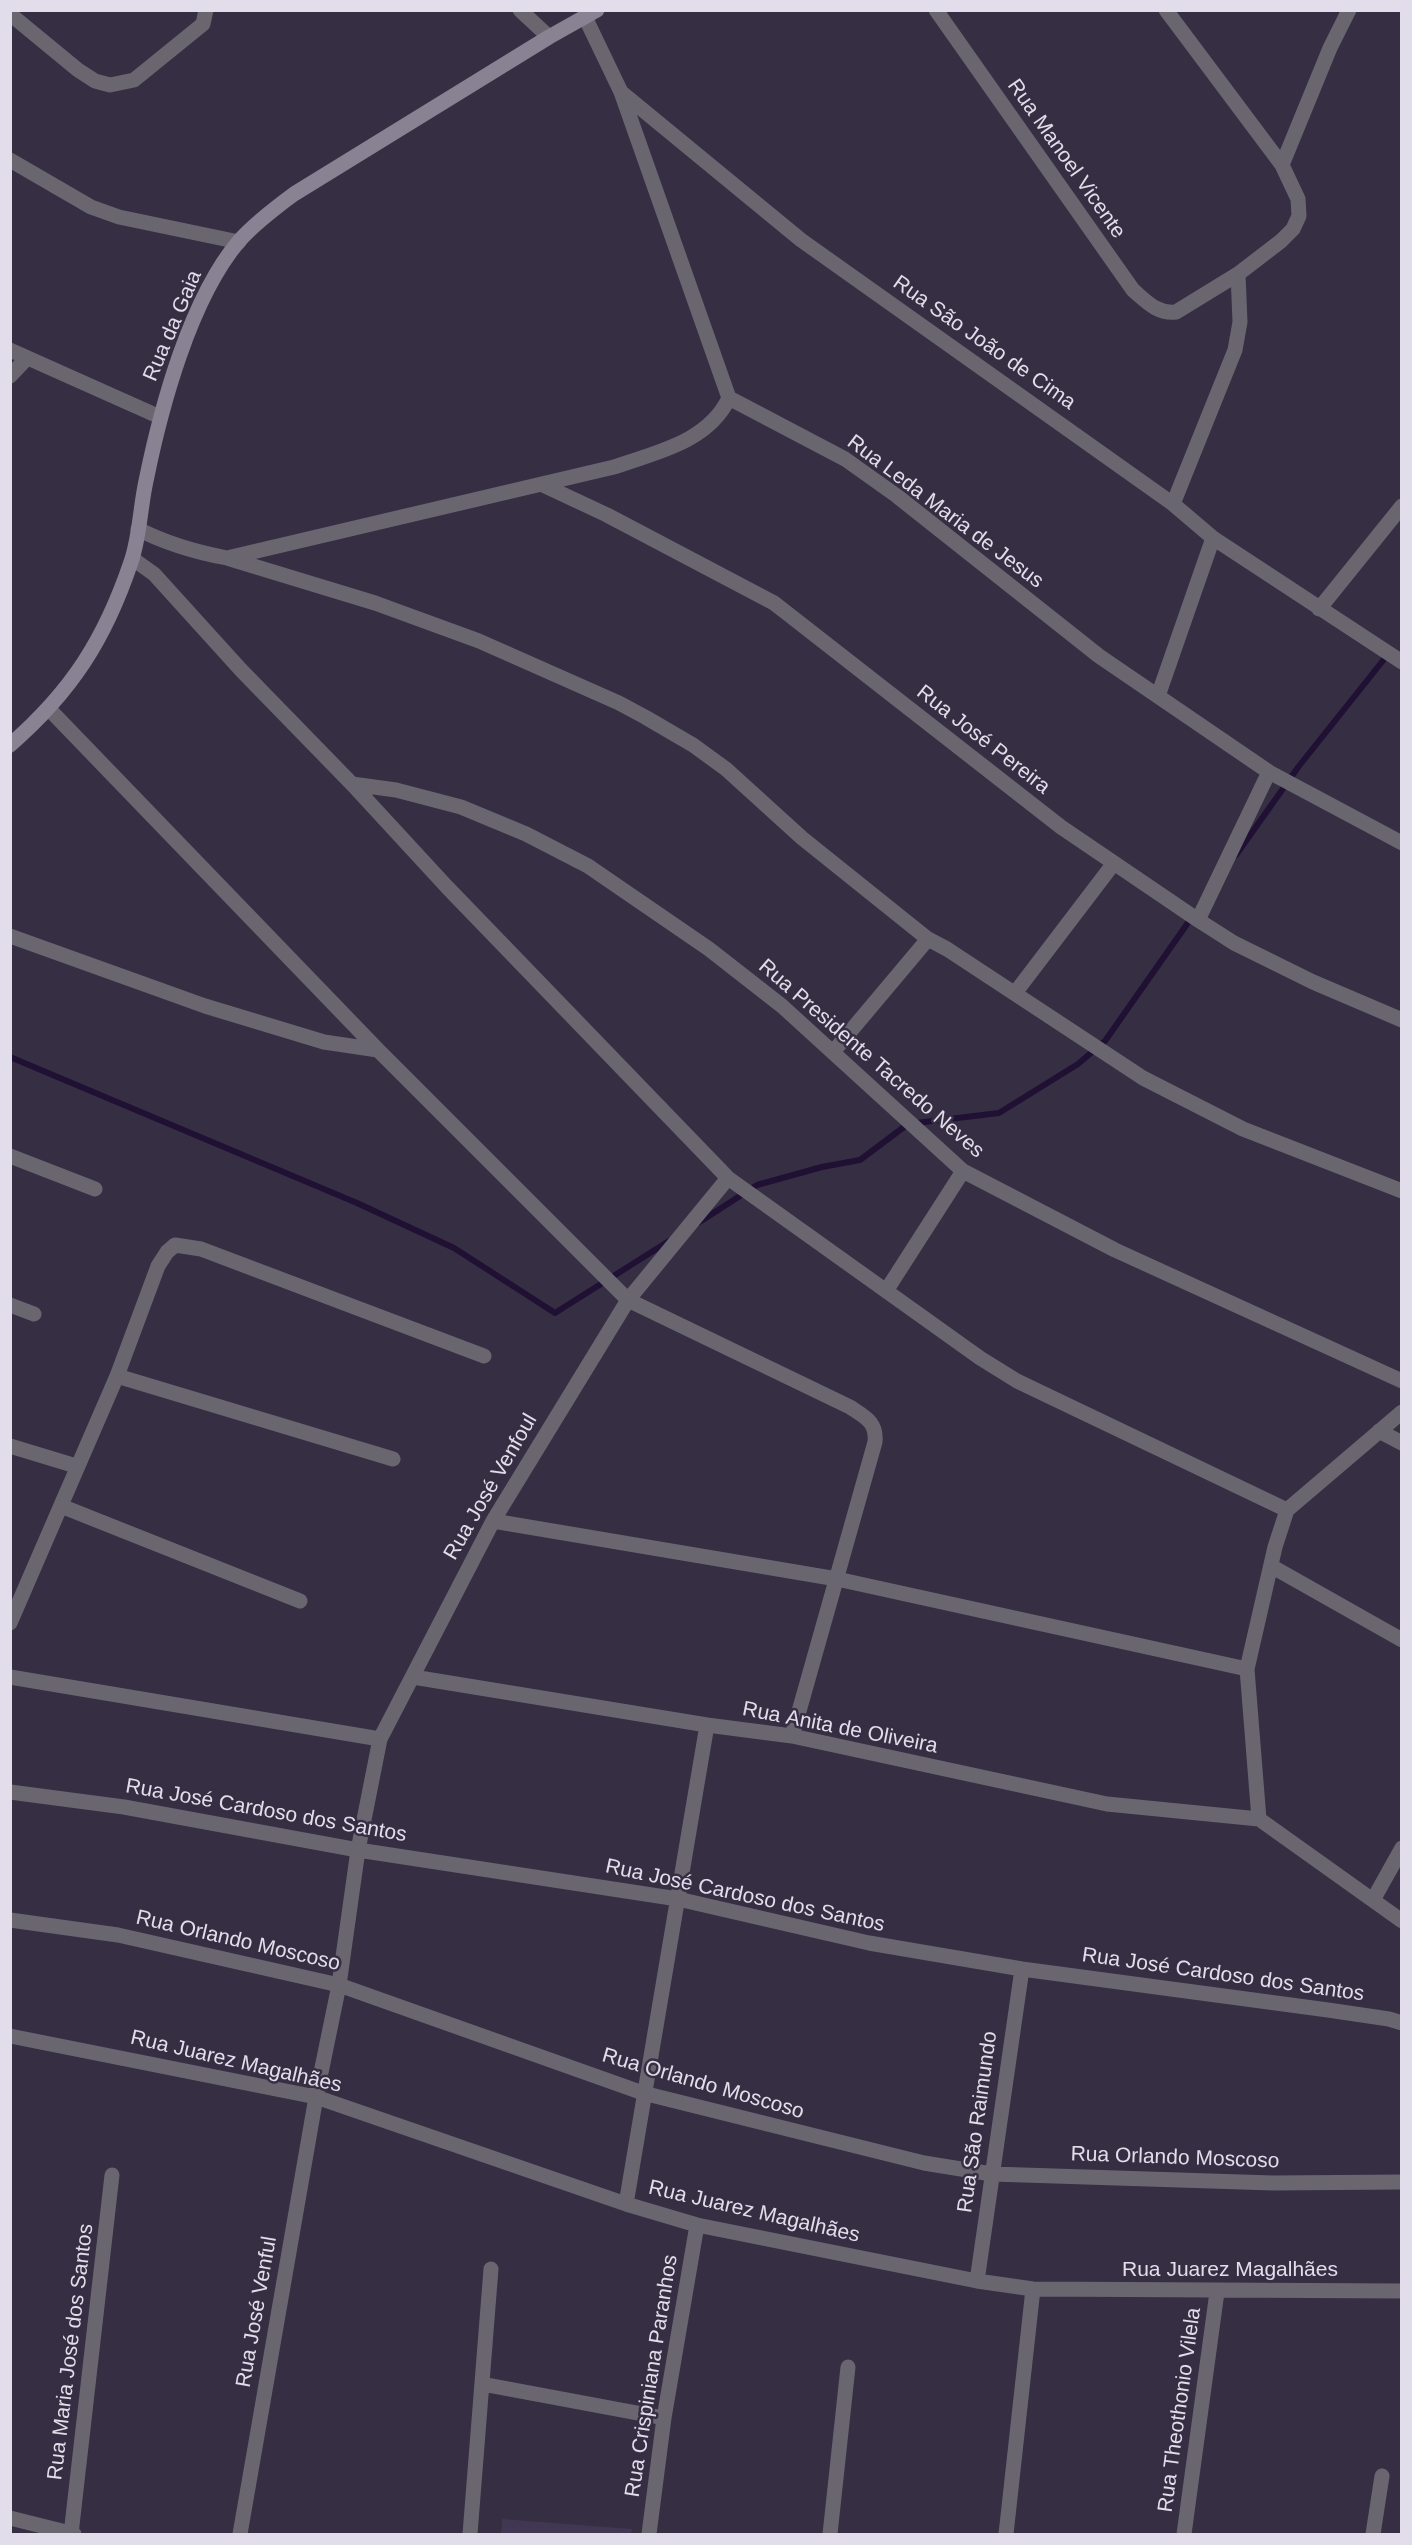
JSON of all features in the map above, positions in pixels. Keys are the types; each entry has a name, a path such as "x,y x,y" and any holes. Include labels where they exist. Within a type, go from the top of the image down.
{"main road":[{"name":"Rua da Gaia","path":"10,745 50,709 96,646 110,619 132,559 160,417 181,353 206,296 239,242 265,216 294,194 549,37 591,14"}],"street":[{"path":"10,14 78,70 95,81 110,86 134,80 203,24 206,10"},
{"path":"520,10 549,37"},
{"name":"Rua Manoel Vicente","path":"936,10 1133,290 1159,311 1176,312 1238,274"},
{"path":"1166,10 1282,165 1298,199 1299,216 1293,230 1281,242 1238,274 1240,322 1235,350 1173,504"},
{"path":"1282,165 1330,48 1349,10"},
{"name":"Rua São João de Cima","path":"591,14 621,92 801,240 1173,504 1213,538 1401,662"},
{"path":"227,558 614,467 684,443 709,427 723,412 729,398 621,92"},
{"path":"10,160 91,207 119,217 239,242"},
{"path":"10,350 160,417"},
{"path":"10,376 27,358"},
{"name":"Rua Leda Maria de Jesus","path":"729,398 845,459 897,496 1099,656 1269,772 1401,843"},
{"name":"Rua José Pereira","path":"543,485 607,515 774,603 1061,828 1234,943 1313,982 1401,1020"},
{"path":"1319,609 1401,506"},
{"path":"138,529 162,541 227,558 375,603 479,641 645,717 693,745 726,769 802,838 928,939 1015,993 1143,1078 1243,1129 1401,1191"},
{"path":"1158,696 1213,538"},
{"path":"132,559 154,574 241,670 352,784 455,896 728,1178 980,1358 1017,1381 1287,1510"},
{"path":"50,709 378,1050 628,1300 850,1407 872,1423 876,1432 875,1442 792,1736"},
{"path":"1198,920 1269,772"},
{"name":"Rua Presidente Tacredo Neves","path":"352,784 396,790 461,807 526,834 588,866 710,949 782,1006 963,1171 1115,1250 1401,1381"},
{"path":"1015,993 1114,863"},
{"path":"10,936 235,1016 324,1042 378,1050"},
{"path":"833,1052 928,939"},
{"path":"10,1156 95,1189"},
{"path":"886,1291 963,1171"},
{"name":"Rua José Venfoul","path":"339,1984 358,1850 380,1739 493,1521 628,1300 728,1178"},
{"path":"10,1623 76,1466 117,1376 158,1266 167,1252 175,1245 201,1249 484,1356"},
{"path":"10,1305 34,1314"},
{"path":"117,1376 393,1459"},
{"path":"1401,1412 1287,1510 1271,1566 1247,1670 1259,1819 1401,1921"},
{"path":"1379,1431 1401,1443"},
{"path":"10,1446 76,1466"},
{"path":"61,1506 300,1601"},
{"path":"493,1521 837,1579 1247,1670"},
{"path":"1271,1566 1401,1640"},
{"path":"10,1677 380,1739"},
{"name":"Rua Anita de Oliveira","path":"413,1677 707,1725 792,1736 1107,1804 1259,1819"},
{"path":"626,2204 707,1725"},
{"name":"Rua José Cardoso dos Santos","path":"10,1792 124,1807 358,1850 678,1899 869,1943 1022,1969 1328,2010 1401,2023"},
{"path":"1373,1900 1401,1848"},
{"name":"Rua Orlando Moscoso","path":"10,1920 129,1937 339,1984 643,2094 924,2163 992,2174 1273,2183 1401,2182"},
{"name":"Rua São Raimundo","path":"977,2281 1022,1969"},
{"name":"Rua José Venful","path":"240,2535 316,2097 339,1984"},
{"name":"Rua Juarez Magalhães","path":"10,2036 316,2097 626,2204 697,2225 977,2281 1033,2289 1217,2292 1401,2291"},
{"name":"Rua Maria José dos Santos","path":"72,2534 112,2175"},
{"name":"Rua Crispiniana Paranhos","path":"649,2535 664,2418 697,2225"},
{"path":"470,2535 490,2269"},
{"path":"1006,2535 1033,2289"},
{"name":"Rua Theothonio Vilela","path":"1184,2535 1217,2292"},
{"path":"830,2535 848,2367"},
{"path":"482,2384 664,2418"},
{"path":"1373,2535 1382,2475"},
{"path":"10,2518 72,2534"}],"shaded area":[{"path":"502,2519 632,2529 631,2534 501,2534"}],"waterway":[{"path":"1236,855 1299,766 1389,653"},
{"path":"698,1223 757,1185 822,1167 860,1160 908,1124 999,1113 1078,1064 1105,1041 1192,917"},
{"path":"10,1057 357,1203 454,1248 555,1313 669,1241"}]}
